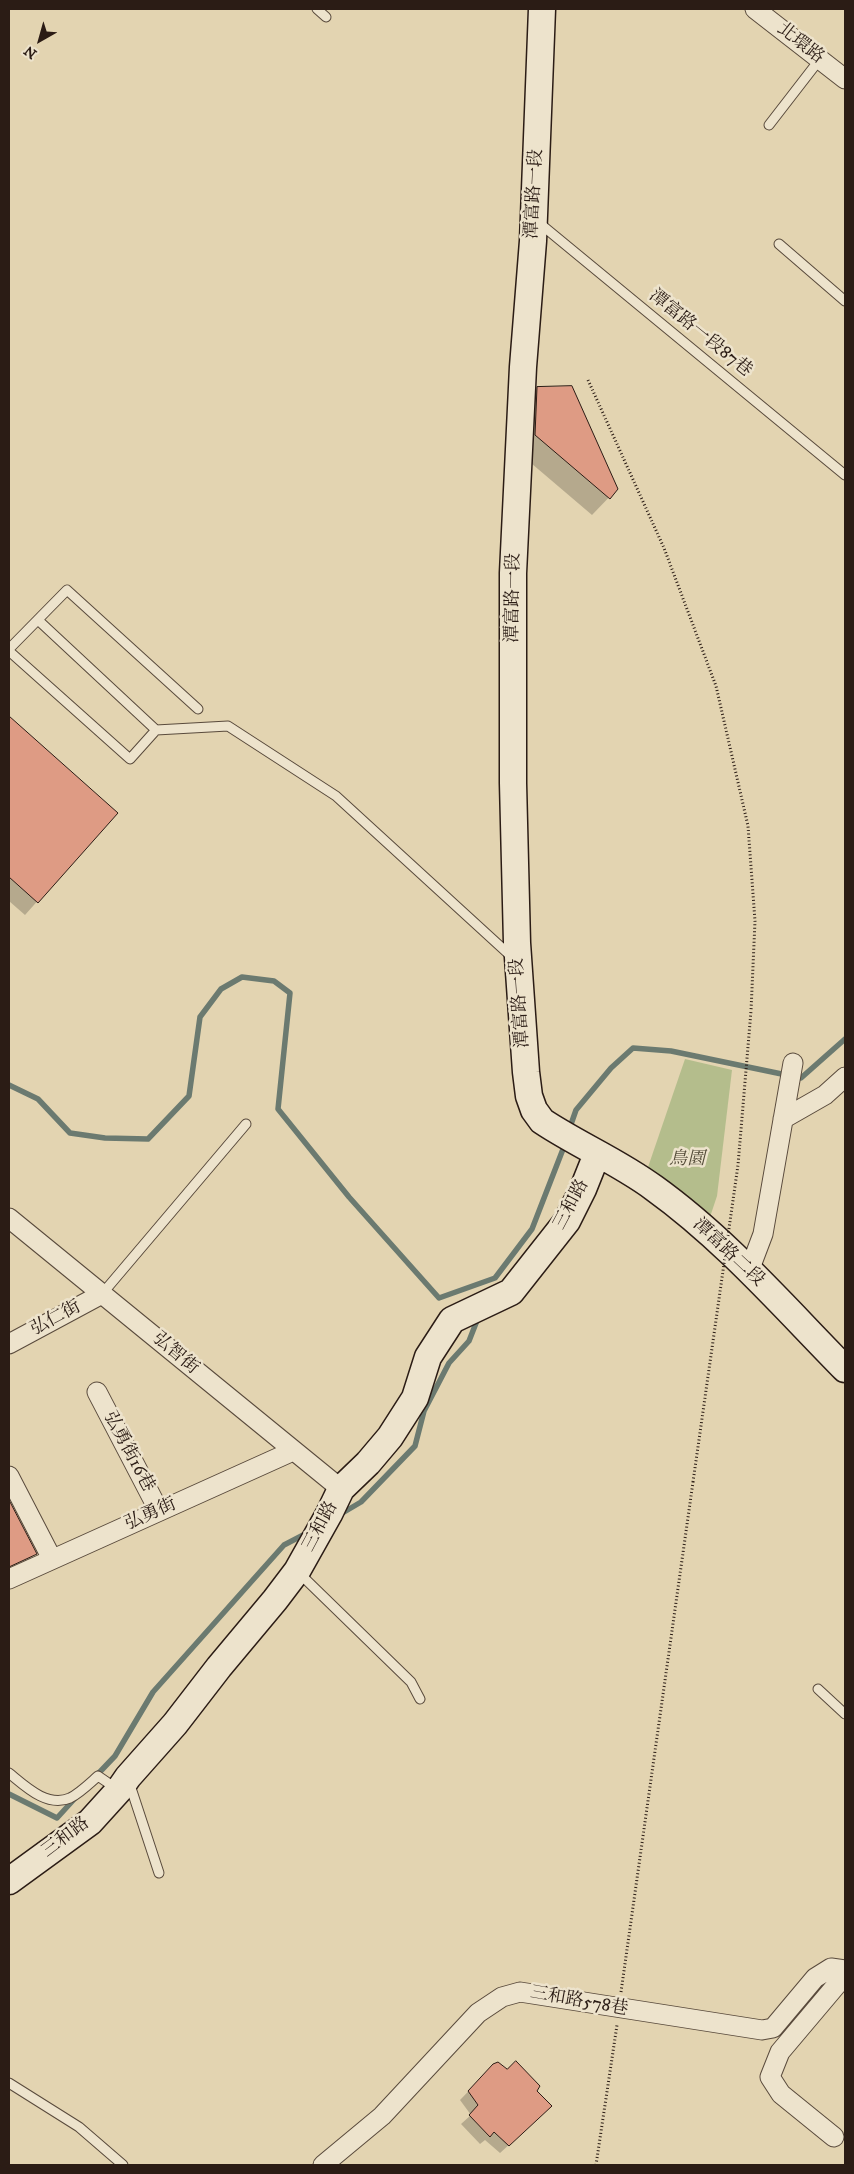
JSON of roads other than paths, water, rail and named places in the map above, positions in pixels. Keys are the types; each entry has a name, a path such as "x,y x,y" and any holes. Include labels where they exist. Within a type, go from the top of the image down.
{"street":[{"name":"潭富路一段","path":"542,9 534,219 513,574 513,783 518,963 529,1096 534,1110 542,1122 589,1150"},
{"name":"北環路","path":"755,9 845,79"},
{"path":"749,1271 763,1234 792,1066"},
{"path":"785,1110 825,1095 845,1077"},
{"name":"潭富路二段","path":"589,1150 653,1187 702,1227 749,1271 845,1368"},
{"name":"三和路","path":"9,1881 90,1822 174,1724 219,1666 275,1600 297,1570 341,1489 368,1463 390,1437 410,1406 415,1398 428,1357 452,1320 511,1292 567,1221 583,1188 589,1150"},
{"name":"弘智街","path":"9,1218 341,1489"},
{"name":"弘仁街","path":"9,1344 102,1294"},
{"name":"弘勇街16巷","path":"97,1392 159,1511"},
{"name":"弘勇街","path":"9,1579 293,1451"},
{"path":"9,1476 52,1560"},
{"name":"三和路578巷","path":"323,2165 382,2116 478,2013 502,1997 520,1992 762,2030 773,2028 815,1978 831,1968 845,1970"},
{"path":"834,2137 781,2094 770,2077 780,2052 845,1975"}],"lane":[{"path":"317,9 326,17"},
{"path":"769,125 820,59"},
{"name":"潭富路一段87巷","path":"534,219 845,475"},
{"path":"779,244 845,301"},
{"path":"198,709 67,590 9,650 130,759 156,730 228,726 336,796 518,963"},
{"path":"38,620 156,730"},
{"path":"102,1294 246,1124"},
{"path":"297,1570 412,1682 420,1699"},
{"path":"818,1689 845,1714"},
{"path":"9,1773 33,1793 52,1800 70,1798 98,1776 124,1783 159,1873"},
{"path":"9,2083 79,2127 123,2165"}],"waterway":[{"path":"9,1085 38,1099 70,1133 105,1138 148,1139 189,1096 200,1017 221,989 242,977 274,981 290,993 278,1109 349,1197 439,1298 495,1278 532,1229 565,1144"},
{"path":"569,1130 576,1110 611,1068 633,1048 671,1051 801,1078 845,1039"},
{"path":"339,1515 361,1502 415,1446 424,1411 449,1363 469,1341 478,1318"},
{"path":"95,1777 115,1756 153,1692 284,1545 309,1532"},
{"path":"9,1794 57,1818 77,1796"}],"park label":[{"name":"鳥園","path":"687,1160"}]}
